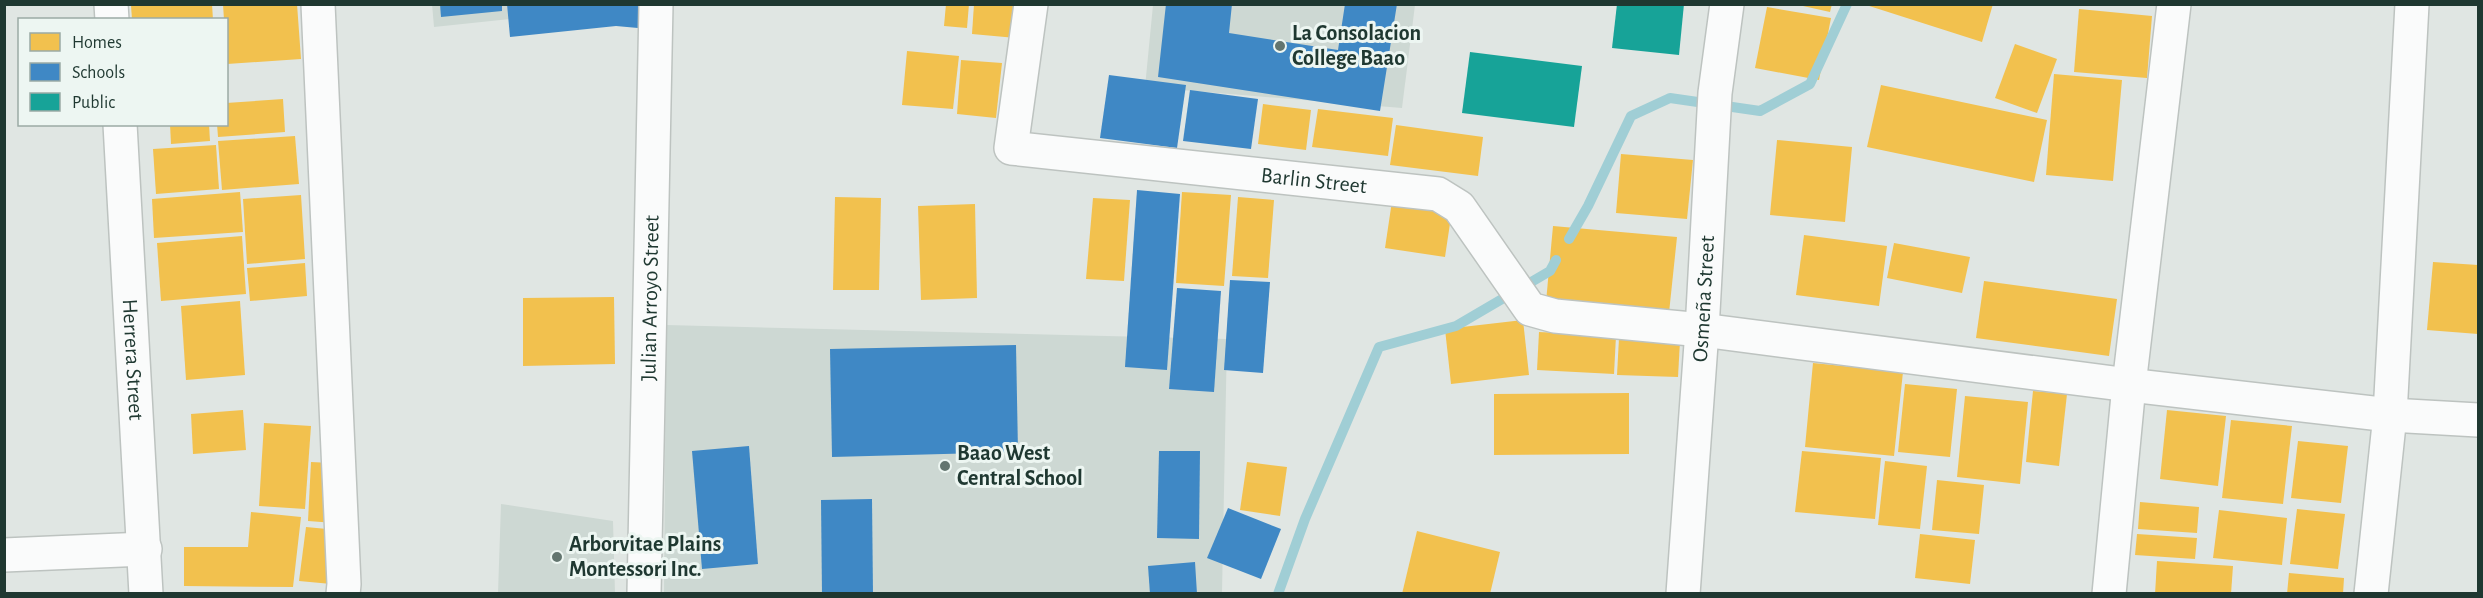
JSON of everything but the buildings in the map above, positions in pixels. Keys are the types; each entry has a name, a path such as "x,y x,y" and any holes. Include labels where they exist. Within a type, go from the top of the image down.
{"street":[{"path":"318,4 343,594"},
{"name":"Julian Arroyo Street","path":"644,594 656,4"},
{"name":"Barlin Street","path":"1031,4 1011,148 1438,194 1459,207 1530,309 1555,316 1702,330 2129,385 2390,415 2478,420"},
{"name":"Osmeña Street","path":"1683,594 1702,330 1714,108 1727,4"},
{"path":"2109,594 2129,385 2174,4"},
{"path":"2372,594 2390,415 2412,4"},
{"name":"Herrera Street","path":"120,126 146,594"},
{"path":"4,555 145,549"}],"shaded area":[{"path":"432,4 642,5 434,27"},
{"name":"La Consolacion College Baao","path":"1153,5 1415,5 1402,108 1145,87"},
{"name":"Baao West Central School","path":"666,325 1227,339 1222,593 664,594"},
{"name":"Arborvitae Plains Montessori Inc.","path":"501,504 613,521 615,593 498,593"}],"waterway":[{"path":"1569,239 1588,206 1631,116 1670,98 1760,111 1810,84 1847,4"},
{"path":"1278,594 1305,519 1379,347 1456,326 1550,271 1556,260"}],"place":[{"name":"La Consolacion College Baao","path":"1280,46"},
{"name":"Baao West Central School","path":"945,466"},
{"name":"Arborvitae Plains Montessori Inc.","path":"557,557"}]}
